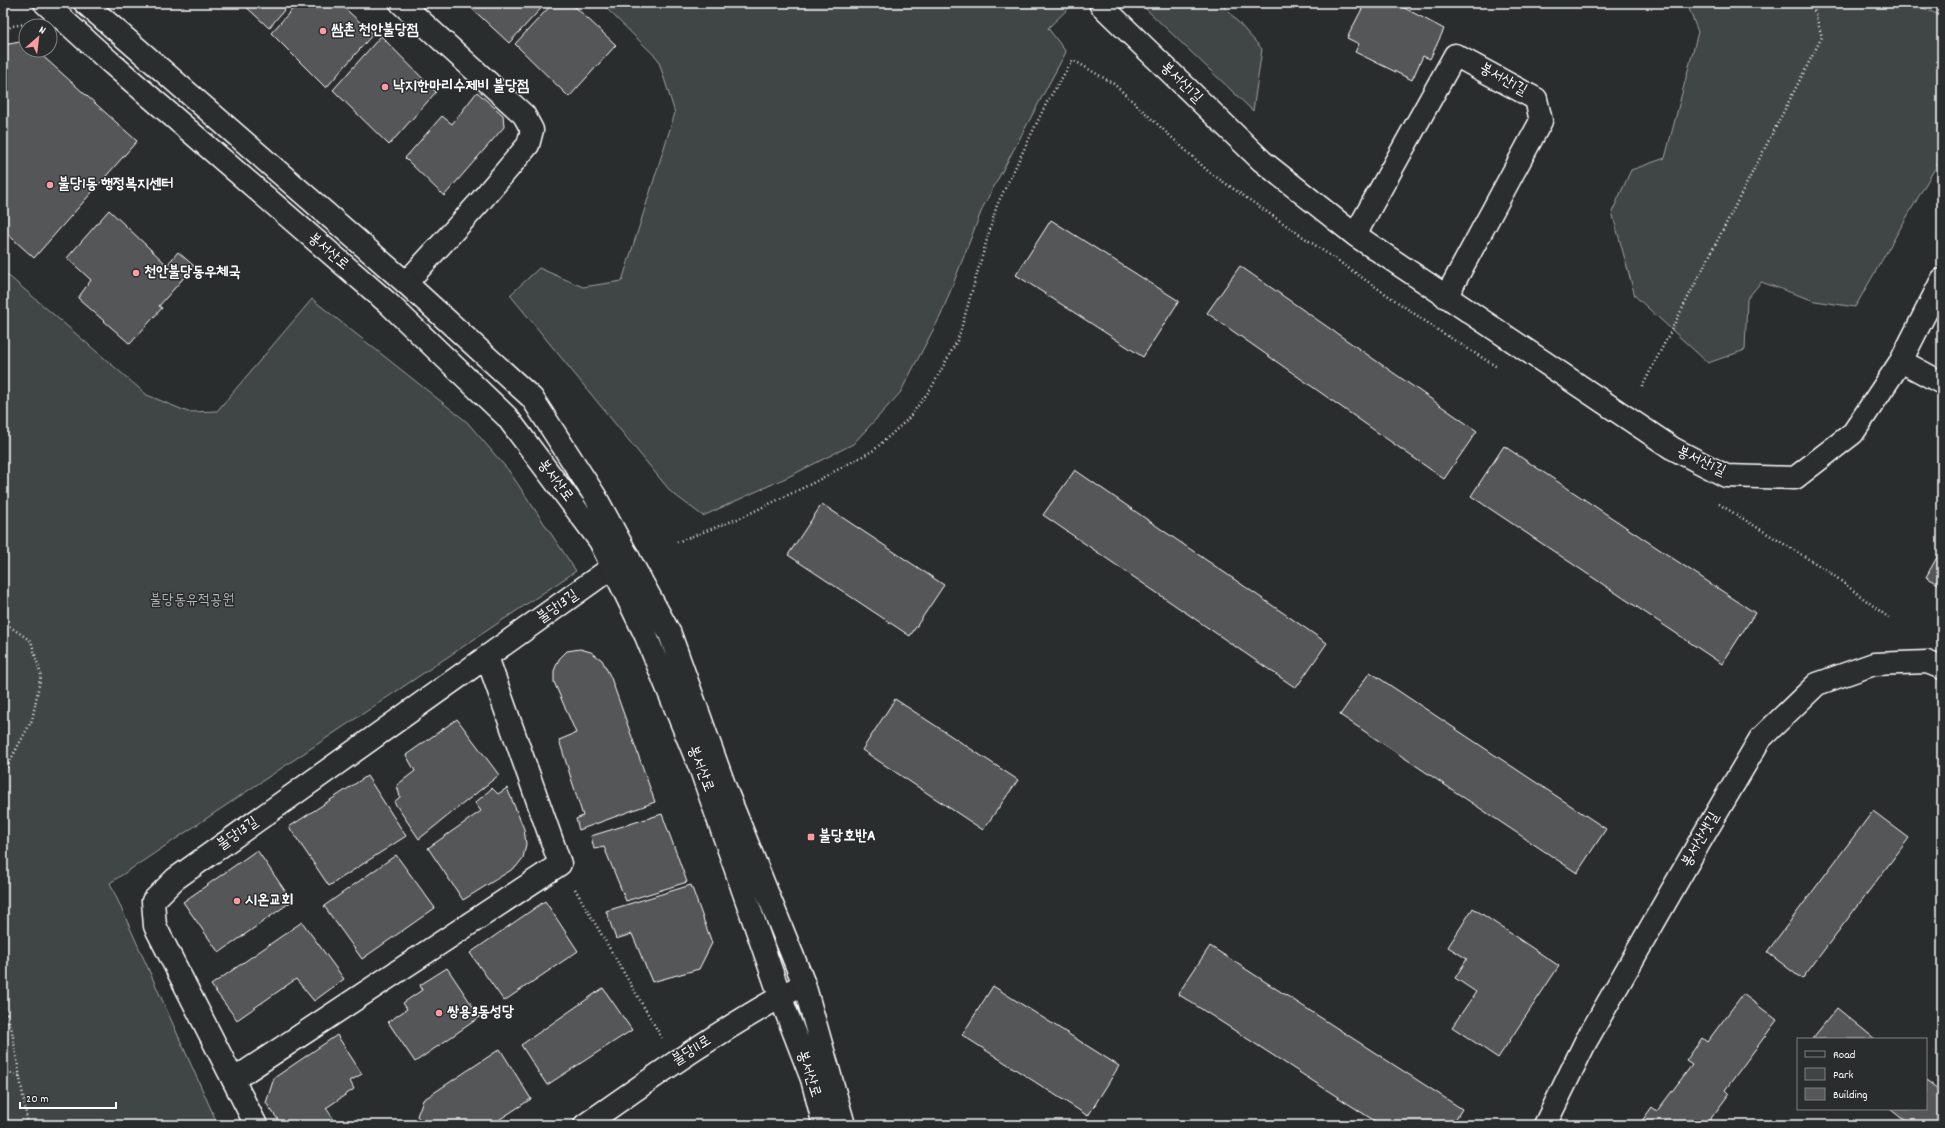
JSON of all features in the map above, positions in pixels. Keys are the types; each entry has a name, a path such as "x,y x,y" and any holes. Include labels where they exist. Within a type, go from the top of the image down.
{"street":[{"name":"봉서산로","path":"45,3 116,67 389,304 507,418 600,541 620,562 670,634 727,793 804,984 844,1125"},
{"name":"봉서산로","path":"85,3 406,283 532,398 595,496 646,636 701,770 780,996 812,1079 824,1125"},
{"path":"401,3 524,115 532,130 528,145 479,203 406,283"},
{"name":"봉서산1길","path":"1101,6 1262,161 1355,235 1672,448 1726,476 1795,478 1853,433 1901,361 1942,280"},
{"name":"봉서산1길","path":"1355,235 1455,54 1536,99 1541,121 1446,297"},
{"path":"1901,361 1942,383"},
{"name":"불당13길","path":"256,1125 156,926 153,901 175,879 620,562"},
{"path":"233,1080 560,864 487,657"},
{"name":"봉서산샛길","path":"1545,1125 1585,1043 1699,843 1760,740 1817,684 1874,664 1927,662 1942,668"},
{"name":"불당11로","path":"585,1125 676,1061 780,996 804,984"}],"path":[{"path":"1642,387 1822,37 1812,3"},
{"path":"677,542 740,518 811,484 874,450 908,419 932,387 958,339 997,205 1047,102 1073,60"},
{"path":"3,622 31,641 40,675 32,720 3,774"},
{"path":"560,864 676,1061"},
{"path":"3,1002 12,1031 28,1125"},
{"path":"3,1071 20,1076"}],"green space":[{"path":"601,3 1074,3 1048,28 1066,52 983,207 941,315 900,393 853,444 790,476 703,516 671,492 510,295 539,268 583,287 622,281 675,113 658,59"},
{"path":"1142,3 1221,3 1262,49 1253,111 1146,9"},
{"path":"1687,3 1911,3 1942,16 1942,156 1855,307 1815,301 1761,282 1747,299 1745,350 1708,363 1635,296 1612,212 1631,170 1665,158 1698,32"},
{"name":"불당동유적공원","path":"3,271 147,395 188,412 217,411 312,299 467,422 509,471 576,571 110,883 218,1125 3,1125"}],"building":[{"path":"242,3 290,3 269,28"},
{"path":"298,3 339,3 373,34 326,88 271,33"},
{"path":"466,3 546,3 509,43"},
{"path":"553,3 571,3 616,45 569,97 515,44"},
{"path":"1365,3 1395,3 1444,29 1430,59 1423,56 1412,80 1355,52 1359,44 1347,38"},
{"path":"381,36 436,92 389,145 333,90"},
{"name":"불당1동 행정복지센터","path":"18,42 18,58 45,58 137,141 34,258 3,230 3,45"},
{"path":"477,92 503,115 504,127 444,196 405,158 442,116 452,124"},
{"name":"천안불당동우체국","path":"109,210 167,265 178,252 194,266 159,306 162,308 130,344 78,298 91,280 67,258"},
{"path":"1051,220 1179,301 1143,357 1016,275"},
{"path":"1240,266 1477,431 1444,479 1207,313"},
{"path":"1504,446 1755,613 1722,664 1471,496"},
{"path":"1075,470 1327,643 1296,688 1043,515"},
{"path":"822,504 944,585 910,636 788,555"},
{"path":"1942,548 1942,586 1926,577"},
{"path":"580,649 591,652 602,660 611,678 655,802 579,830 576,819 583,816 559,740 576,733 554,682 554,671 559,659 567,651"},
{"path":"1370,672 1606,829 1577,873 1340,715"},
{"path":"895,699 1018,780 983,830 862,750"},
{"path":"457,719 499,775 419,839 394,802 400,797 397,785 415,771 406,755"},
{"path":"367,776 406,836 329,886 289,827"},
{"path":"492,788 498,794 507,788 524,829 526,844 523,858 516,867 463,900 428,848 481,811 475,803"},
{"path":"1873,811 1909,838 1802,979 1767,952"},
{"path":"662,814 687,882 626,901 604,847 594,849 591,836"},
{"name":"시온교회","path":"257,850 292,901 219,953 183,902"},
{"path":"396,855 435,908 362,959 324,906"},
{"path":"691,885 712,943 699,969 652,982 632,934 616,939 606,911"},
{"path":"545,901 578,951 504,1001 470,953"},
{"path":"1473,908 1559,966 1498,1058 1452,1027 1476,992 1455,978 1467,959 1448,947"},
{"path":"302,922 344,979 314,1001 296,979 237,1020 211,985"},
{"path":"1210,946 1462,1109 1452,1125 1381,1125 1178,994"},
{"name":"쌍용3동성당","path":"447,968 480,1017 415,1062 388,1022 407,1009 403,1003 422,990 420,985"},
{"path":"993,986 1119,1066 1088,1116 962,1035"},
{"path":"603,988 632,1030 547,1085 521,1045"},
{"path":"1743,994 1777,1020 1725,1090 1729,1094 1706,1125 1639,1125 1652,1107 1657,1111 1692,1065 1686,1061 1702,1038 1707,1042"},
{"path":"1837,1008 1874,1038 1813,1038"},
{"path":"337,1035 362,1074 350,1081 354,1089 326,1108 333,1118 322,1125 282,1125 266,1103 274,1078"},
{"path":"500,1049 531,1099 491,1125 424,1125 417,1116 423,1100"},
{"path":"1927,1081 1942,1092 1942,1125 1910,1125 1891,1110 1927,1110"}],"place":[{"name":"쌈촌 천안불당점","path":"323,31"},
{"name":"낙지한마리수제비 불당점","path":"385,87"},
{"name":"불당1동 행정복지센터","path":"50,185"},
{"name":"천안불당동우체국","path":"136,273"},
{"name":"불당호반A","path":"811,837"},
{"name":"시온교회","path":"237,901"},
{"name":"쌍용3동성당","path":"439,1013"}]}
